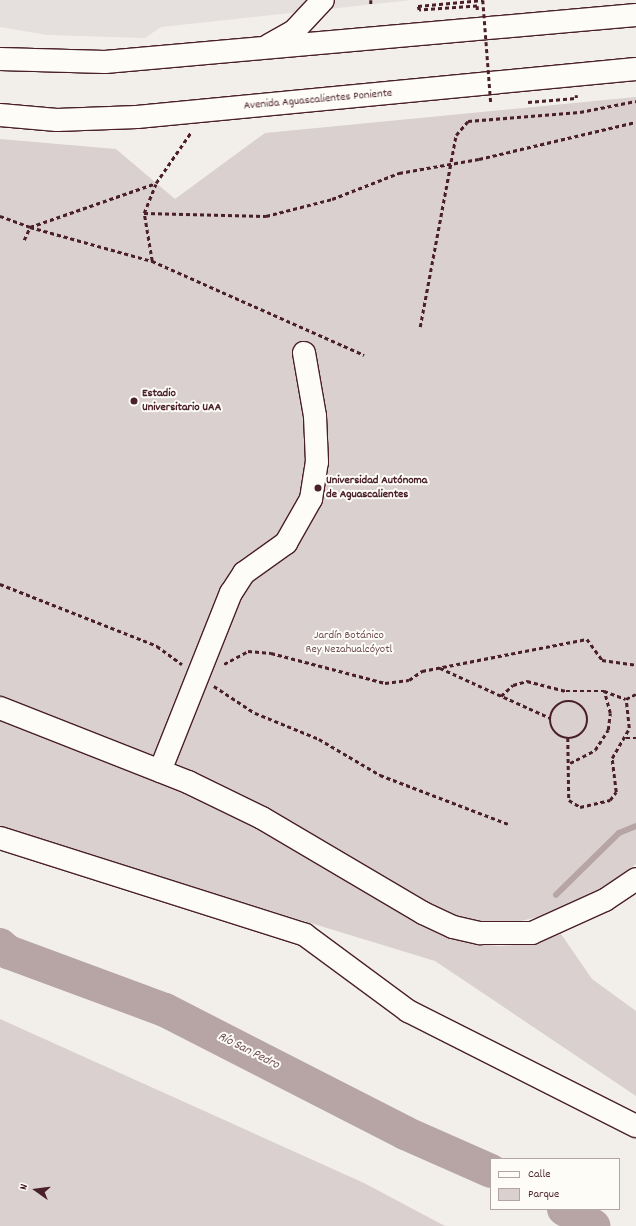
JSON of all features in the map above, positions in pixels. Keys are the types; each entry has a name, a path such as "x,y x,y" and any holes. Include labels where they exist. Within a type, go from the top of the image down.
{"main road":[{"path":"262,48 294,31 323,0"},
{"path":"0,59 105,62 636,15"},
{"name":"Avenida Aguascalientes Poniente","path":"0,115 97,120 636,69"},
{"path":"160,771 196,674 235,586 244,573 286,543 311,499 317,462 315,416 304,353"},
{"path":"0,708 160,771 262,818 423,913 480,933 532,933 605,900 636,879"},
{"path":"0,838 306,935 408,1011 636,1126"}],"path":[{"path":"477,6 419,10 418,6 483,0 491,105"},
{"path":"420,327 456,134 468,121 580,112 636,101"},
{"path":"152,261 144,213 156,183 207,110"},
{"path":"144,213 266,216 332,199 399,172 451,164 636,122"},
{"path":"24,240 30,228 156,183"},
{"path":"0,216 30,228 152,261 364,355"},
{"path":"0,584 157,646 255,713 319,739 366,768 508,824"},
{"path":"196,674 218,667 248,651 315,663 335,672 385,683 409,680 422,671 440,667 587,640 602,660 636,665"},
{"path":"440,667 550,718"},
{"path":"502,696 513,685 527,680 566,691 604,691 626,699 636,694"},
{"path":"570,763 595,750 608,730 610,713 604,691"},
{"path":"568,738 570,763 569,800 580,807 610,800 616,792 612,758 626,738 629,728 626,699"},
{"path":"550,718 561,703 573,701 583,708 588,719 584,731 568,738"},
{"path":"550,718 553,730 568,738"},
{"path":"626,738 636,738"}],"shaded area":[{"path":"0,0 412,0 161,27 145,38 47,35 0,27"}],"green space":[{"name":"Universidad Autónoma de Aguascalientes","path":"636,97 636,864 595,894 555,913 521,921 481,921 446,913 441,934 468,943 499,946 531,944 561,934 592,979 636,1011 636,1096 435,961 0,828 0,139 116,149 175,199 265,133"},
{"path":"0,1019 364,1183 445,1226 0,1226"}],"waterway":[{"path":"556,895 619,833 636,826"},
{"name":"Río San Pedro","path":"0,945 8,952 165,1010 405,1133 490,1171"},
{"name":"Río San Pedro","path":"566,1210 593,1226"}],"place":[{"name":"Estadio Universitario UAA","path":"134,401"},
{"name":"Universidad Autónoma de Aguascalientes","path":"318,488"}],"park label":[{"name":"Jardín Botánico Rey Nezahualcóyotl","path":"349,643"}]}
